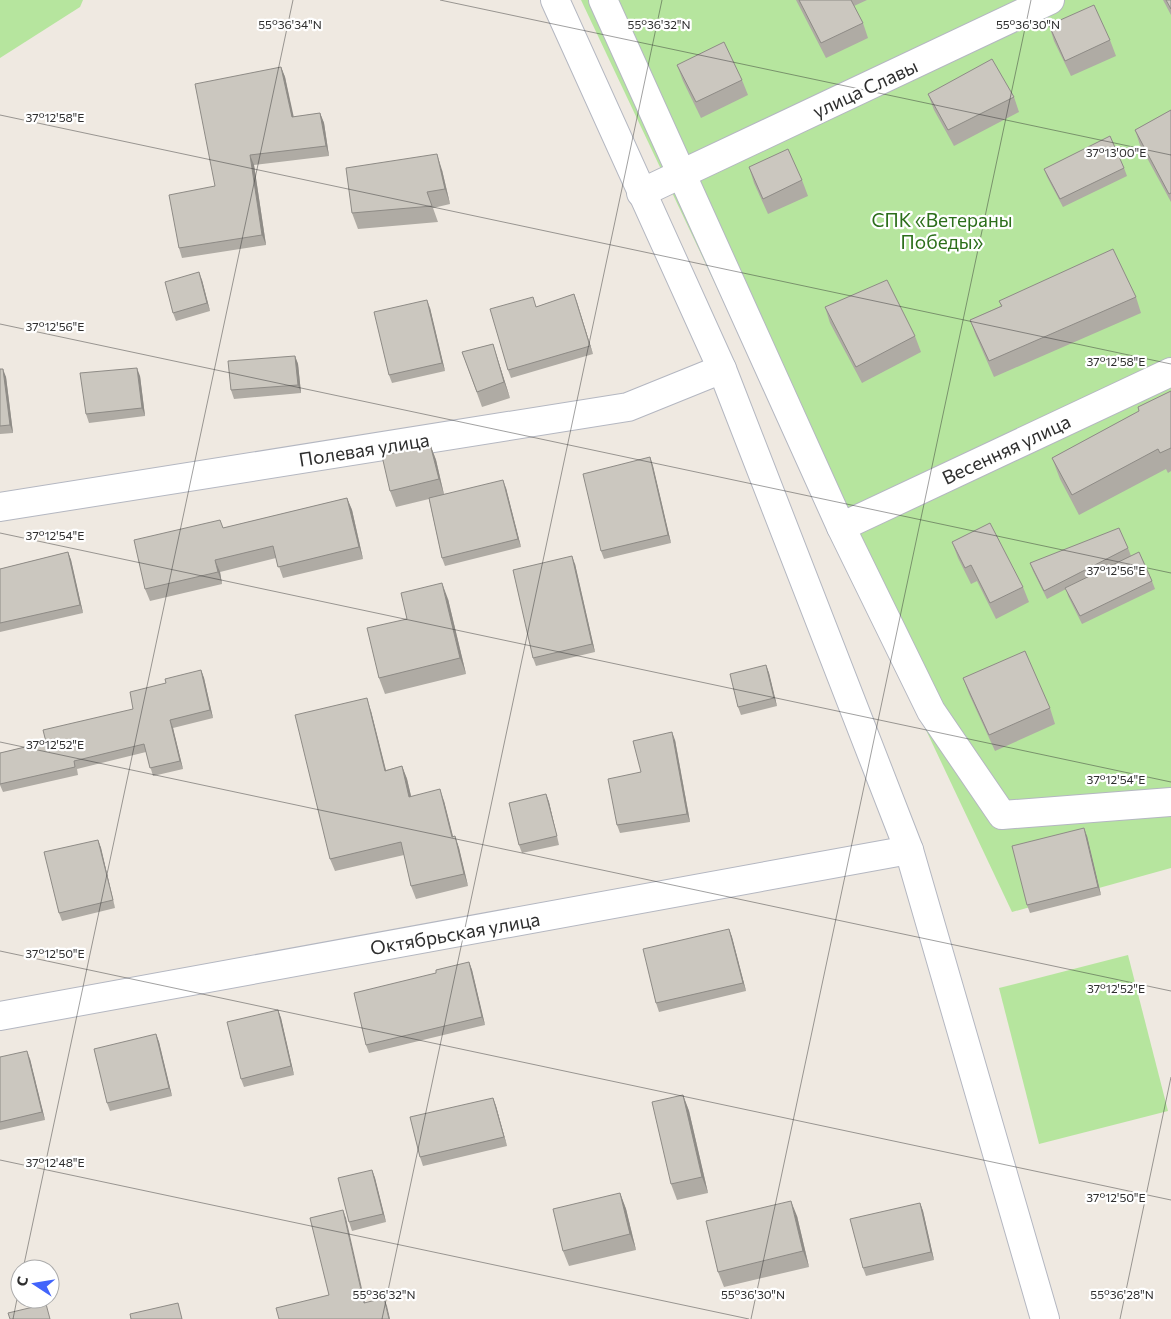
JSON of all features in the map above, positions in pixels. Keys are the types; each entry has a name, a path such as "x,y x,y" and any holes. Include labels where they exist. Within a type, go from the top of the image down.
{"street":[{"path":"555,0 641,194 722,369 909,850 1045,1319"},
{"path":"603,0 681,176 842,527 931,711 1002,815 1171,802"},
{"name":"улица Славы","path":"641,194 1050,0"},
{"name":"Полевая улица","path":"0,507 628,407 722,369"},
{"name":"Весенняя улица","path":"842,527 1171,372"},
{"name":"Октябрьская улица","path":"0,1016 909,850"}],"green space":[{"path":"0,0 83,0 80,7 0,58"},
{"name":"СПК «Ветераны Победы»","path":"581,0 1171,0 1171,868 1012,912"},
{"path":"1128,955 1168,1111 1039,1144 999,988"}],"building":[{"path":"799,0 851,0 863,23 821,43"},
{"path":"1166,0 1171,0 1171,9"},
{"path":"1094,5 1110,40 1065,61 1049,25"},
{"path":"724,42 742,80 696,102 677,65"},
{"path":"992,59 1014,97 948,130 928,94"},
{"path":"281,67 292,117 320,113 326,146 250,155 262,235 179,248 169,195 215,186 195,84"},
{"path":"1171,110 1171,193 1169,194 1135,130"},
{"path":"1110,136 1124,168 1060,199 1044,169"},
{"path":"788,149 802,180 763,199 749,167"},
{"path":"437,154 445,189 427,192 432,206 352,213 346,168"},
{"path":"1113,249 1136,297 989,361 970,320 1002,306 999,301"},
{"path":"199,272 207,303 173,313 165,282"},
{"path":"887,280 915,336 856,367 825,307"},
{"path":"574,294 590,346 508,370 490,309 533,297 536,307"},
{"path":"427,300 442,363 389,375 374,312"},
{"path":"493,344 504,382 477,392 462,352"},
{"path":"295,356 298,385 231,390 228,361"},
{"path":"137,368 142,408 86,414 80,373"},
{"path":"0,369 3,369 10,425 0,426"},
{"path":"1171,391 1171,448 1160,453 1158,449 1072,495 1052,458 1139,411 1138,407"},
{"path":"430,444 439,479 390,491 382,456"},
{"path":"650,457 668,535 601,551 583,474"},
{"path":"503,480 518,539 442,558 429,498"},
{"path":"347,498 359,547 278,567 273,546 215,560 218,572 145,589 134,540 220,520 223,528"},
{"path":"990,523 1023,587 990,603 971,565 965,568 952,542"},
{"path":"1119,528 1128,548 1044,591 1030,563"},
{"path":"68,552 80,605 0,623 0,569"},
{"path":"1139,552 1152,581 1080,616 1065,588"},
{"path":"572,556 592,644 533,658 513,570"},
{"path":"442,583 460,658 379,678 367,628 407,619 401,593"},
{"path":"1025,651 1050,708 989,735 963,678"},
{"path":"766,665 774,698 738,707 730,674"},
{"path":"201,670 210,710 170,720 180,761 150,768 144,744 74,761 75,767 0,784 0,753 46,742 43,730 133,709 130,692 166,683 165,679"},
{"path":"367,698 385,771 402,766 409,797 440,789 452,837 455,836 464,874 411,886 401,842 330,859 295,715"},
{"path":"672,732 687,814 617,825 608,779 641,772 633,741"},
{"path":"546,794 557,836 519,845 509,803"},
{"path":"1084,828 1098,887 1027,905 1012,846"},
{"path":"98,840 113,900 59,913 44,852"},
{"path":"729,929 743,983 656,1003 643,949"},
{"path":"469,962 482,1017 366,1045 354,993 436,973 436,970"},
{"path":"278,1010 291,1066 241,1079 227,1022"},
{"path":"156,1034 169,1088 107,1103 94,1049"},
{"path":"27,1051 42,1112 0,1122 0,1057"},
{"path":"683,1095 702,1177 671,1184 652,1102"},
{"path":"493,1098 504,1137 420,1157 410,1117"},
{"path":"372,1170 383,1214 349,1222 338,1178"},
{"path":"620,1193 630,1234 563,1251 553,1209"},
{"path":"791,1201 803,1251 718,1272 706,1221"},
{"path":"920,1203 931,1252 863,1268 850,1219"},
{"path":"343,1210 364,1303 384,1298 389,1319 279,1319 276,1308 329,1295 310,1218"},
{"path":"178,1303 182,1319 131,1319 130,1314"},
{"path":"25,1309 47,1309 50,1319 10,1319 8,1313"}]}
